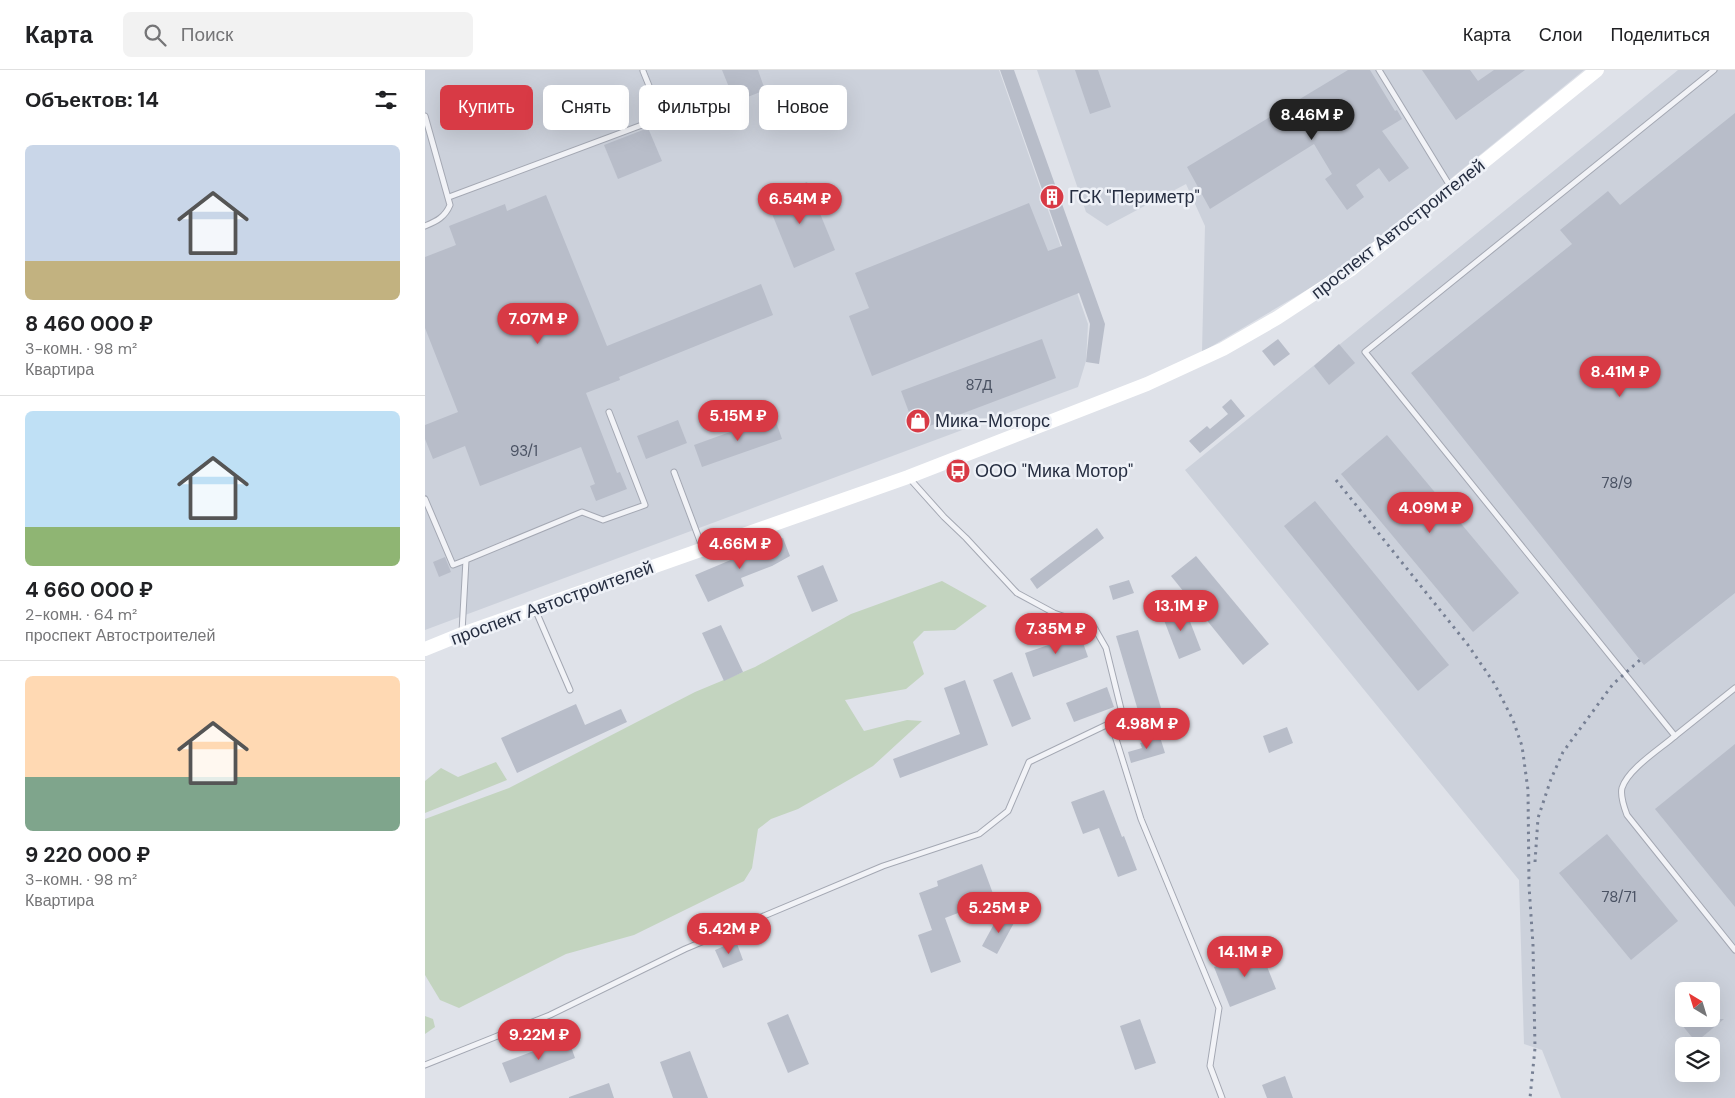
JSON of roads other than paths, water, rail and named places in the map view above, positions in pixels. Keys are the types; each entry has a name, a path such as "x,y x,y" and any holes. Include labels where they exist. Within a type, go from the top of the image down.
{"main road":[{"name":"проспект Автостроителей","path":"425,649 535,608 908,477 1147,384 1223,349 1331,283 1451,189 1597,70"}],"lane":[{"path":"1379,70 1451,189"},
{"path":"1675,736 1365,352 1714,70"},
{"path":"449,197 657,119 660,113 643,71"},
{"path":"425,116 450,205 446,214 425,226"},
{"path":"425,499 453,565 582,512 603,520 645,505 609,412"},
{"path":"674,472 703,549"},
{"path":"425,1065 550,1015 685,949 865,873 979,834 1008,811 1029,762 1123,717 1107,648 1095,627 1054,613 1017,593 908,477"},
{"path":"462,634 466,560"},
{"path":"535,608 570,690"},
{"path":"1735,688 1628,776 1621,790 1627,815 1735,950"},
{"path":"1111,723 1141,819 1219,1008 1209,1066 1222,1098"}],"railway":[{"path":"1336,480 1468,645 1494,683 1513,720 1522,746 1528,790 1529,886 1533,945 1535,1048 1530,1098"},
{"path":"1535,862 1538,818 1551,779 1563,752 1613,684 1640,660"}],"place":[{"name":"ГСК \"Периметр\"","path":"1052,197"},
{"name":"Мика-Моторс","path":"918,421"},
{"name":"ООО \"Мика Мотор\"","path":"958,471"}]}
